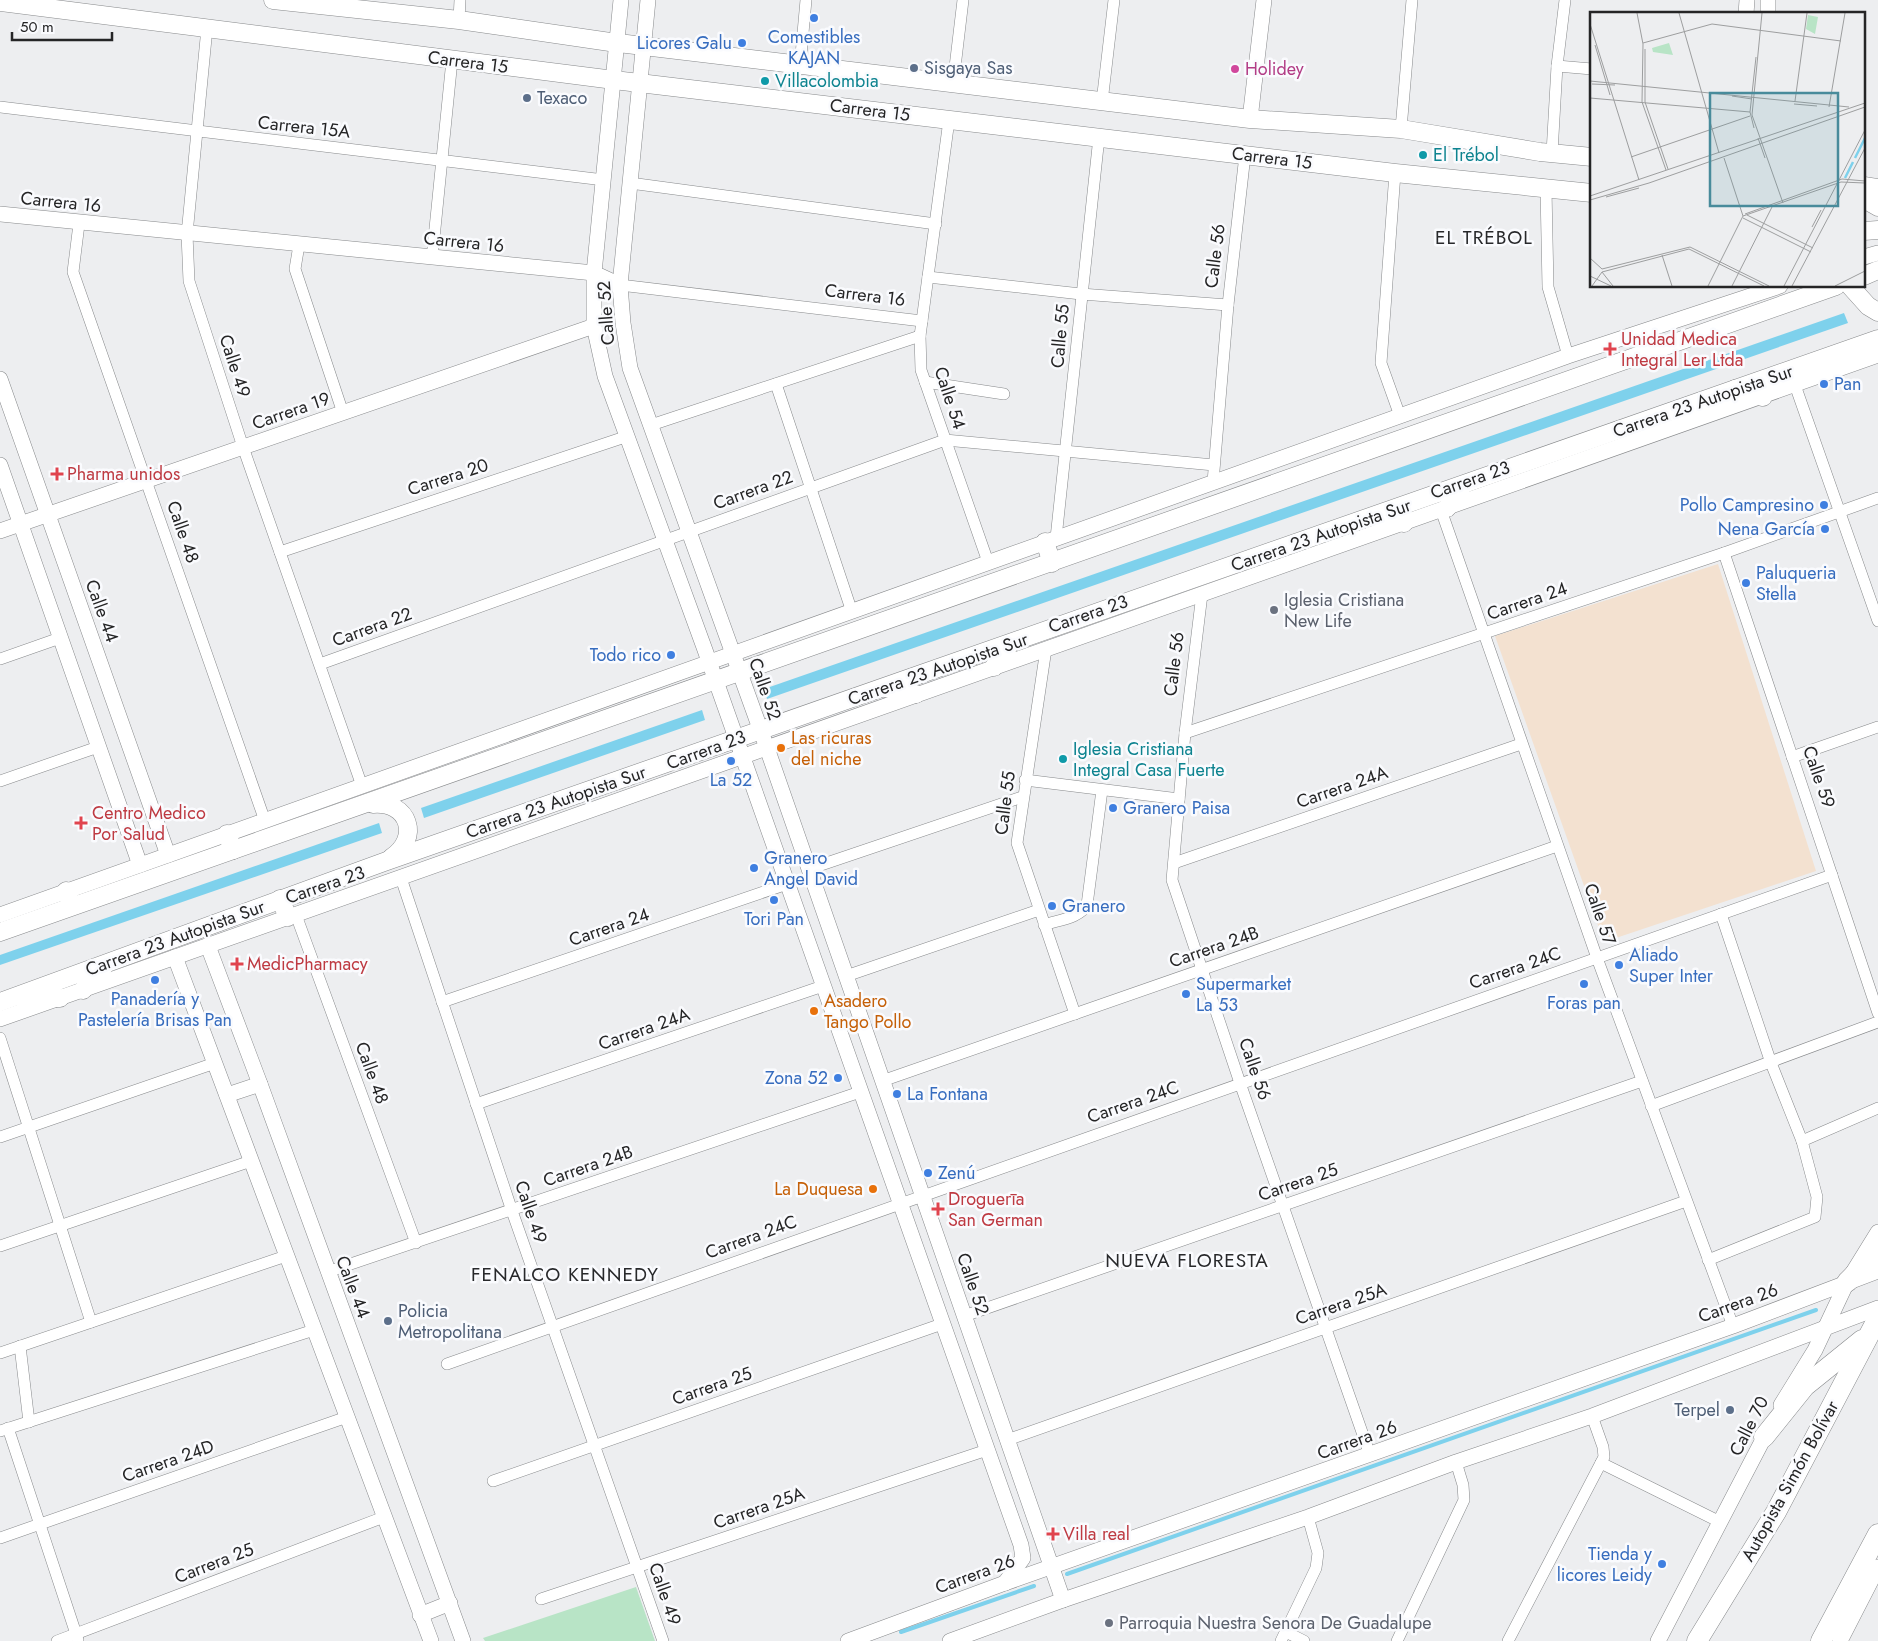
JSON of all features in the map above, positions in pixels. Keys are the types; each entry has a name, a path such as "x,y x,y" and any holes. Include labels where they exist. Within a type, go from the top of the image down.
{"highway":[{"path":"1847,1282 1878,1251"},
{"name":"Autopista Simón Bolívar","path":"1697,1641 1776,1512 1878,1318"},
{"path":"1764,1437 1805,1386 1868,1335"},
{"path":"1821,1641 1878,1534"}],"main road":[{"name":"Carrera 15","path":"274,0 307,2 459,20 618,43 800,66 1250,119 1401,129 1552,153 1590,157"},
{"name":"Carrera 15","path":"0,2 641,84 1395,173 1590,193"},
{"path":"1866,200 1878,207"},
{"path":"1866,275 1878,270"},
{"path":"363,806 1830,288"},
{"path":"1852,288 1868,306 1878,312"},
{"name":"Carrera 23 Autopista Sur","path":"4,1000 384,862 1734,389 1792,381 1878,339"},
{"path":"1734,389 1763,397"},
{"path":"1444,509 1463,485"},
{"path":"1372,516 1404,523"},
{"path":"1051,540 1052,563"},
{"path":"994,667 1010,644"},
{"path":"884,688 916,694"},
{"path":"0,932 69,899 230,842 378,803 390,805 400,810 407,822 407,836 403,846 384,862"},
{"path":"280,899 292,916"},
{"path":"83,990 106,963"},
{"path":"4,1000 60,998"}],"street":[{"path":"459,20 460,0"},
{"name":"Calle 52","path":"621,0 594,273 594,326 605,376 716,681 1022,1552 1023,1558 1005,1583"},
{"name":"Calle 52","path":"648,0 620,285 623,323 630,368 809,869 1063,1600"},
{"path":"800,66 806,0"},
{"path":"953,84 963,0"},
{"path":"1102,102 1114,0"},
{"path":"1250,119 1264,0"},
{"path":"1401,129 1412,0"},
{"path":"1552,153 1557,66 1564,0"},
{"name":"Calle 49","path":"207,28 187,234 189,281 243,447 362,786"},
{"path":"432,258 452,60"},
{"path":"1557,66 1590,69"},
{"name":"Carrera 15A","path":"0,107 604,180"},
{"name":"Calle 54","path":"949,120 920,336 921,370 988,562"},
{"name":"Calle 55","path":"1051,540 1067,451 1098,137"},
{"path":"606,155 633,158"},
{"name":"Calle 56","path":"1213,482 1228,305 1245,155"},
{"path":"1395,173 1381,363 1400,416"},
{"path":"630,184 936,224"},
{"path":"1546,189 1548,287 1568,356"},
{"name":"Carrera 16","path":"0,214 79,224 594,273 620,285 922,321"},
{"name":"Calle 48","path":"79,224 73,272 266,821"},
{"path":"299,245 295,269 342,413"},
{"name":"Carrera 16","path":"928,276 1081,294 1228,305"},
{"path":"0,915 69,899 140,865 168,855 230,842 266,821 362,786 1568,356 1774,288"},
{"name":"Carrera 19","path":"0,531 594,326"},
{"path":"651,426 920,336"},
{"name":"Carrera 23","path":"0,1019 916,694 1763,397 1792,381 1878,355"},
{"name":"Calle 44","path":"0,379 168,855"},
{"path":"1792,381 1878,621"},
{"path":"925,382 1004,394"},
{"path":"776,384 852,612"},
{"name":"Carrera 20","path":"280,552 628,436"},
{"name":"Carrera 22","path":"320,664 945,440 1214,465"},
{"path":"0,465 140,865"},
{"name":"Carrera 24","path":"1185,733 1724,553 1878,498"},
{"name":"Calle 57","path":"1444,509 1483,634 1557,846 1733,1326"},
{"name":"Calle 59","path":"1724,553 1877,1006"},
{"name":"Calle 56","path":"1202,594 1185,733 1172,880 1201,970 1370,1455"},
{"path":"0,659 60,638"},
{"name":"Calle 55","path":"1046,649 1022,797 1017,843 1075,1014"},
{"path":"1792,757 1878,727"},
{"name":"Carrera 24A","path":"1174,863 1521,744"},
{"path":"0,781 98,746"},
{"path":"1025,780 1179,799"},
{"path":"1044,925 1076,915 1084,910 1087,905 1102,790"},
{"path":"809,869 1022,797"},
{"name":"Carrera 24B","path":"882,1081 1557,846"},
{"name":"Carrera 24C","path":"447,1364 1832,875"},
{"name":"Calle 49","path":"401,878 512,1211 663,1641"},
{"name":"Carrera 24","path":"442,1002 786,884"},
{"path":"846,976 1039,910"},
{"path":"1708,1260 1815,1217 1817,1197 1802,1141 1772,1063 1721,914"},
{"name":"Calle 48","path":"292,916 416,1243"},
{"name":"Calle 44","path":"208,946 463,1641"},
{"path":"175,957 431,1641"},
{"name":"Carrera 24A","path":"476,1104 823,986"},
{"path":"1651,1106 1772,1063 1878,1022"},
{"path":"0,1038 91,1322"},
{"path":"0,1137 215,1063"},
{"name":"Carrera 25","path":"964,1316 1642,1081"},
{"path":"227,1095 260,1084"},
{"name":"Carrera 24B","path":"327,1272 860,1092"},
{"path":"1802,1141 1878,1108"},
{"path":"0,1246 251,1161"},
{"name":"Carrera 25A","path":"1008,1440 1686,1201"},
{"name":"Calle 70","path":"1658,1641 1783,1401 1815,1350 1847,1282 1878,1232"},
{"path":"0,1353 286,1256"},
{"name":"Carrera 26","path":"848,1641 873,1637 1005,1583 1733,1326 1878,1271"},
{"path":"950,1641 1063,1600 1308,1517 1456,1462 1592,1416 1824,1330 1878,1308"},
{"name":"Carrera 25","path":"493,1481 942,1324"},
{"path":"77,1637 4,1430 314,1330"},
{"path":"20,1346 29,1422"},
{"path":"1508,1641 1601,1463 1604,1450 1592,1416"},
{"name":"Carrera 24D","path":"0,1538 346,1417"},
{"name":"Carrera 25A","path":"541,1600 987,1450"},
{"path":"1397,1641 1464,1500 1463,1485 1456,1462"},
{"path":"1601,1463 1720,1522"},
{"name":"Carrera 25","path":"57,1641 77,1637 384,1517"},
{"path":"1304,1641 1283,1637 1316,1568 1318,1559 1308,1517"},
{"path":"1840,1641 1878,1567"},
{"path":"420,1615 450,1603"}],"shaded area":[{"path":"1718,564 1816,871 1604,942 1495,636"}],"green space":[{"path":"636,1587 655,1641 485,1641 483,1638"}],"water":[{"path":"1844,313 1848,323 767,699 764,689"},
{"path":"702,710 705,720 424,818 421,808"},
{"path":"379,823 382,833 0,965 0,955"}],"waterway":[{"path":"1067,1574 1816,1310"},
{"path":"901,1632 1034,1586"}],"place":[{"name":"Comestibles KAJAN","path":"814,18"},
{"name":"Licores Galu","path":"742,43"},
{"name":"Sisgaya Sas","path":"914,68"},
{"name":"Holidey","path":"1235,69"},
{"name":"Villacolombia","path":"765,81"},
{"name":"Texaco","path":"527,98"},
{"name":"El Trébol","path":"1423,155"},
{"name":"Unidad Medica Integral Ler Ltda","path":"1610,349"},
{"name":"Pan","path":"1824,384"},
{"name":"Pharma unidos","path":"57,474"},
{"name":"Pollo Campresino","path":"1824,505"},
{"name":"Nena García","path":"1825,529"},
{"name":"Paluqueria Stella","path":"1746,583"},
{"name":"Iglesia Cristiana New Life","path":"1274,610"},
{"name":"Todo rico","path":"671,655"},
{"name":"Las ricuras del niche","path":"781,748"},
{"name":"Iglesia Cristiana Integral Casa Fuerte","path":"1063,759"},
{"name":"La 52","path":"731,761"},
{"name":"Granero Paisa","path":"1113,808"},
{"name":"Centro Medico Por Salud","path":"81,823"},
{"name":"Granero Angel David","path":"754,868"},
{"name":"Tori Pan","path":"774,900"},
{"name":"Granero","path":"1052,906"},
{"name":"MedicPharmacy","path":"237,964"},
{"name":"Aliado Super Inter","path":"1619,965"},
{"name":"Panadería y Pastelería Brisas Pan","path":"155,980"},
{"name":"Foras pan","path":"1584,984"},
{"name":"Supermarket La 53","path":"1186,994"},
{"name":"Asadero Tango Pollo","path":"814,1011"},
{"name":"Zona 52","path":"838,1078"},
{"name":"La Fontana","path":"897,1094"},
{"name":"Zenú","path":"928,1173"},
{"name":"La Duquesa","path":"873,1189"},
{"name":"Droguerīa San German","path":"938,1209"},
{"name":"Policia Metropolitana","path":"388,1321"},
{"name":"Terpel","path":"1730,1410"},
{"name":"Villa real","path":"1053,1534"},
{"name":"Tienda y licores Leidy","path":"1662,1564"},
{"name":"Parroquia Nuestra Senora De Guadalupe","path":"1109,1623"}],"district":[{"name":"EL TRÉBOL","path":"1484,237"},
{"name":"NUEVA FLORESTA","path":"1187,1260"},
{"name":"FENALCO KENNEDY","path":"565,1274"}]}
